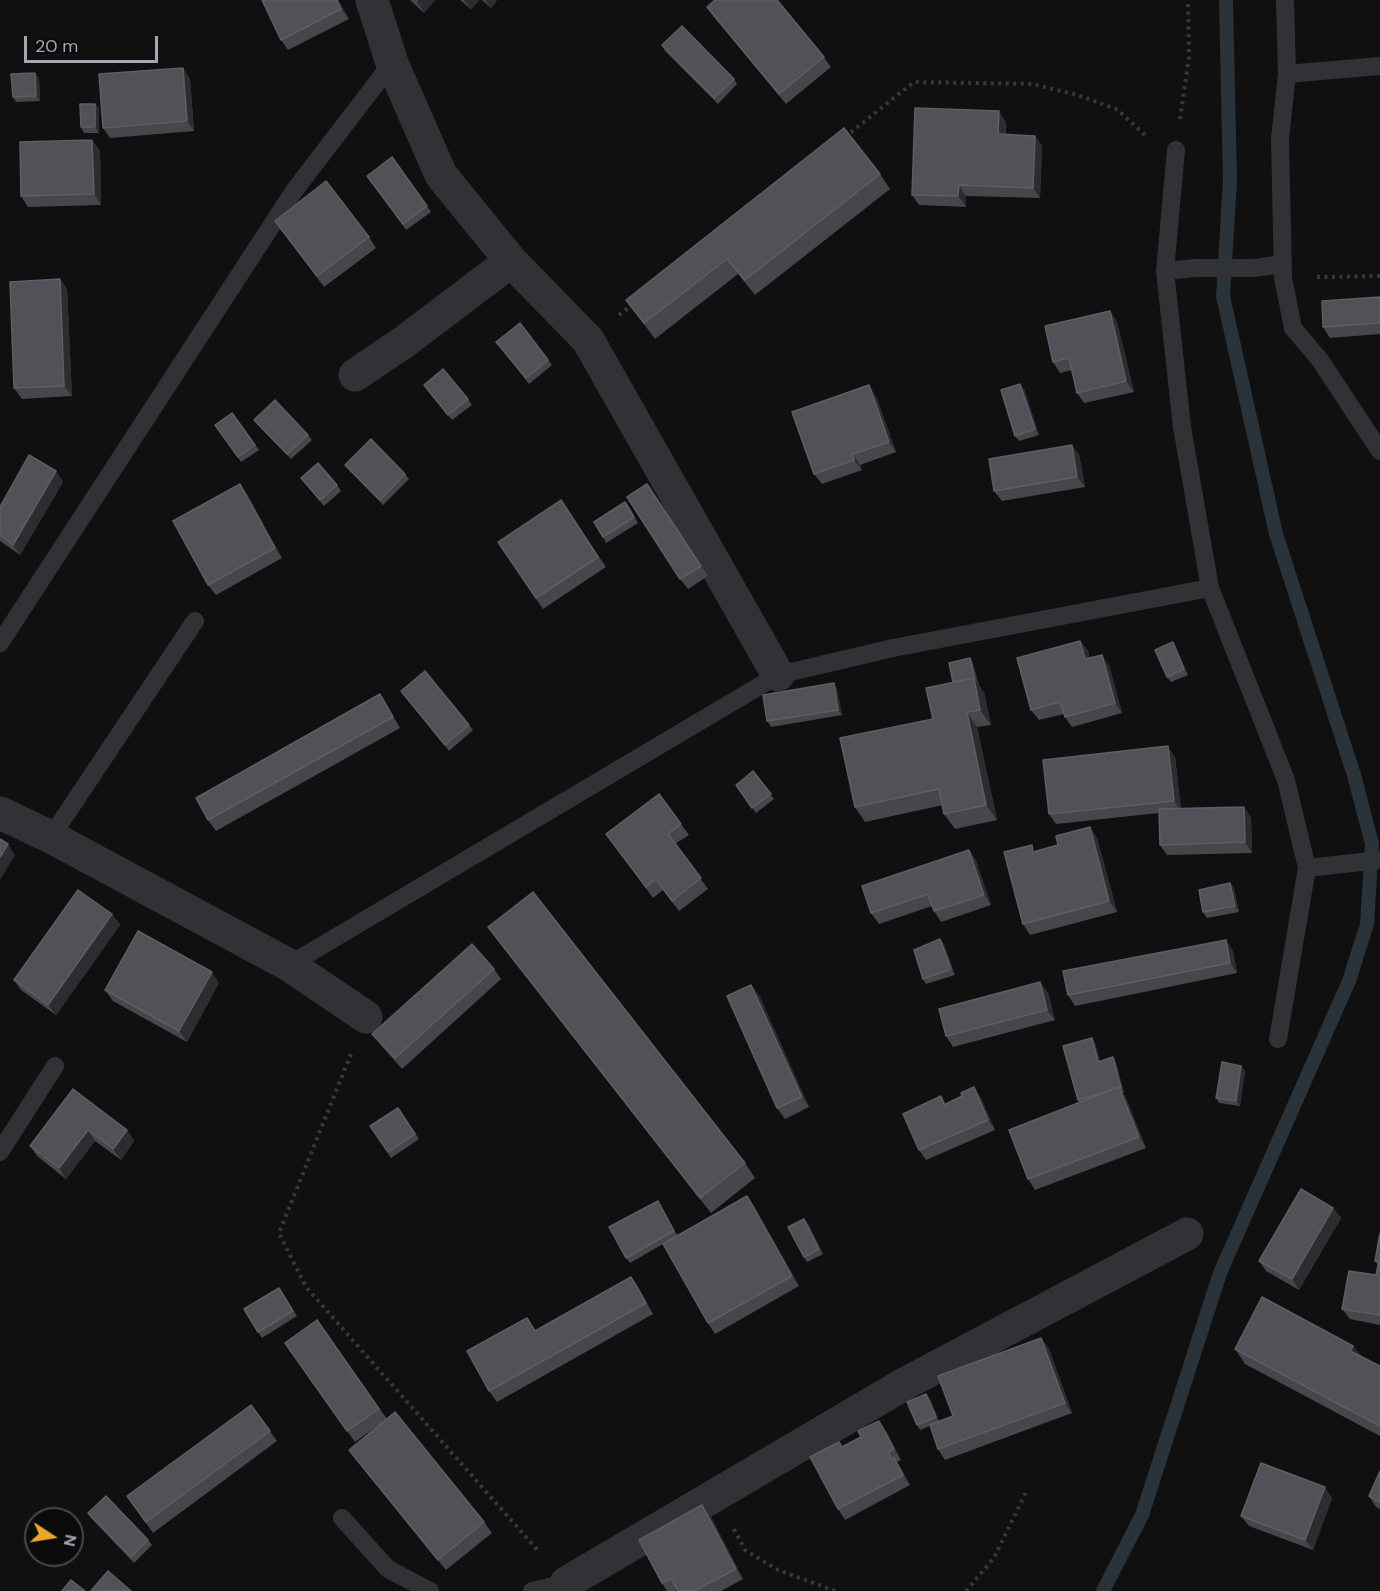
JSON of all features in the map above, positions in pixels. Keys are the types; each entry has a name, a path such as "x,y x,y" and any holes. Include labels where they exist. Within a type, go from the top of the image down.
{"street":[{"path":"372,0 392,63 441,175 510,261 588,340 778,675"},
{"path":"355,375 404,342 510,261"},
{"path":"0,813 51,837 289,965 366,1017"},
{"path":"566,1587 716,1494 906,1383 1187,1234"}],"lane":[{"path":"1285,0 1287,74 1280,139 1283,271 1293,328 1320,360 1380,451"},
{"path":"0,643 294,191 392,63"},
{"path":"1287,74 1380,66"},
{"path":"1176,150 1165,271 1182,427 1210,588 1286,780 1307,868 1278,1039"},
{"path":"1165,271 1195,268 1254,268 1283,271"},
{"path":"289,965 778,675 893,648 1210,588"},
{"path":"51,837 195,621"},
{"path":"1307,868 1380,860"},
{"path":"0,1152 55,1066"},
{"path":"342,1518 388,1569 430,1591"},
{"path":"532,1591 566,1587"}],"path":[{"path":"839,141 914,82 1032,84 1078,94 1118,110 1149,139 1176,150 1189,57 1188,0"},
{"path":"1283,271 1380,276"},
{"path":"588,340 644,296"},
{"path":"366,1017 279,1233 306,1287 566,1587"},
{"path":"966,1591 994,1558 1026,1492"},
{"path":"716,1494 745,1550 776,1569 835,1591"}],"building":[{"path":"262,0 337,0 341,9 281,40"},
{"path":"715,0 777,0 824,57 779,94 707,7"},
{"path":"682,26 734,79 714,98 662,45"},
{"path":"183,68 187,121 103,128 99,74"},
{"path":"35,73 36,96 13,97 11,74"},
{"path":"80,104 95,104 95,127 81,127"},
{"path":"915,108 999,111 998,134 1035,136 1033,188 959,185 958,196 912,195"},
{"path":"844,128 880,174 745,280 727,259 644,323 626,300"},
{"path":"92,140 94,194 21,196 20,142"},
{"path":"392,157 427,206 403,224 367,176"},
{"path":"326,181 369,237 317,276 275,221"},
{"path":"60,279 64,386 14,388 10,282"},
{"path":"1380,297 1380,323 1323,327 1322,301"},
{"path":"1110,311 1126,381 1077,393 1069,358 1053,362 1045,326"},
{"path":"520,323 548,360 526,378 496,342"},
{"path":"443,369 468,399 448,415 424,385"},
{"path":"1020,384 1035,429 1015,436 1001,390"},
{"path":"869,385 889,442 853,454 854,460 814,474 792,412"},
{"path":"275,400 308,435 287,454 254,420"},
{"path":"232,413 255,445 238,457 215,425"},
{"path":"371,439 405,474 380,500 345,465"},
{"path":"1072,445 1077,477 994,491 989,459"},
{"path":"29,455 56,471 13,545 0,535 0,507"},
{"path":"318,463 337,485 320,500 301,478"},
{"path":"240,484 275,548 208,585 173,521"},
{"path":"647,484 701,566 680,579 627,497"},
{"path":"561,500 598,557 536,598 498,542"},
{"path":"625,502 634,517 603,537 594,522"},
{"path":"1080,641 1085,659 1102,655 1115,703 1065,717 1060,702 1031,710 1017,658"},
{"path":"1173,642 1184,669 1167,677 1155,650"},
{"path":"970,658 975,679 953,682 949,663"},
{"path":"425,671 469,725 445,745 401,691"},
{"path":"974,678 980,710 967,712 986,805 944,814 939,789 855,807 840,738 933,719 926,688"},
{"path":"834,683 838,710 767,721 763,695"},
{"path":"380,694 393,717 208,820 196,798"},
{"path":"1168,746 1174,801 1049,814 1043,760"},
{"path":"753,771 771,794 752,808 736,785"},
{"path":"659,794 681,824 668,834 701,878 672,901 656,879 646,887 606,834"},
{"path":"1244,807 1245,842 1160,845 1159,809"},
{"path":"1090,827 1109,901 1023,924 1004,852 1032,845 1033,852 1058,845 1056,836"},
{"path":"0,839 8,844 0,857"},
{"path":"969,850 984,895 934,911 928,894 871,913 862,886"},
{"path":"1230,883 1235,906 1203,912 1199,890"},
{"path":"78,890 112,914 48,1005 14,980"},
{"path":"533,892 745,1163 700,1198 488,927"},
{"path":"138,931 212,972 179,1031 105,990"},
{"path":"940,939 951,969 923,979 914,950"},
{"path":"1226,940 1230,963 1068,995 1063,971"},
{"path":"472,944 494,969 395,1058 372,1034"},
{"path":"1040,982 1047,1010 946,1036 939,1009"},
{"path":"751,985 802,1097 777,1108 727,996"},
{"path":"1092,1038 1098,1062 1113,1057 1121,1088 1078,1100 1063,1046"},
{"path":"1222,1062 1241,1066 1236,1101 1216,1098"},
{"path":"974,1087 988,1120 919,1150 903,1114 941,1096 944,1105"},
{"path":"1119,1087 1139,1137 1028,1179 1009,1130"},
{"path":"73,1089 127,1130 113,1149 88,1130 59,1168 30,1146"},
{"path":"398,1108 415,1134 388,1152 370,1126"},
{"path":"1301,1189 1333,1208 1292,1279 1259,1261"},
{"path":"747,1196 792,1276 708,1323 663,1244"},
{"path":"658,1201 674,1231 626,1258 609,1227"},
{"path":"804,1219 819,1249 804,1257 788,1227"},
{"path":"1380,1233 1380,1315 1342,1309 1349,1271 1376,1275 1379,1261 1375,1261"},
{"path":"631,1277 646,1303 489,1391 467,1351 527,1318 535,1331"},
{"path":"279,1288 293,1311 258,1332 244,1309"},
{"path":"1262,1297 1353,1346 1350,1351 1380,1366 1380,1426 1235,1349"},
{"path":"317,1320 379,1409 347,1431 285,1343"},
{"path":"1041,1338 1065,1403 938,1449 930,1425 953,1416 938,1376"},
{"path":"926,1394 936,1417 917,1425 907,1402"},
{"path":"251,1405 270,1431 146,1522 127,1496"},
{"path":"395,1412 484,1522 438,1560 349,1450"},
{"path":"879,1421 894,1449 888,1452 903,1475 838,1509 810,1457 839,1442 842,1447 861,1437 858,1431"},
{"path":"1261,1463 1325,1487 1305,1540 1241,1516"},
{"path":"1380,1471 1380,1502 1369,1496"},
{"path":"106,1496 148,1540 131,1557 88,1513"},
{"path":"702,1505 736,1569 694,1591 678,1591 671,1578 662,1583 639,1540"},
{"path":"108,1571 131,1591 91,1591"},
{"path":"71,1580 85,1591 62,1591"}],"waterway":[{"path":"1103,1591 1142,1515 1220,1273 1349,981 1367,924 1372,844 1354,775 1276,534 1223,296 1230,181 1226,0"}]}
